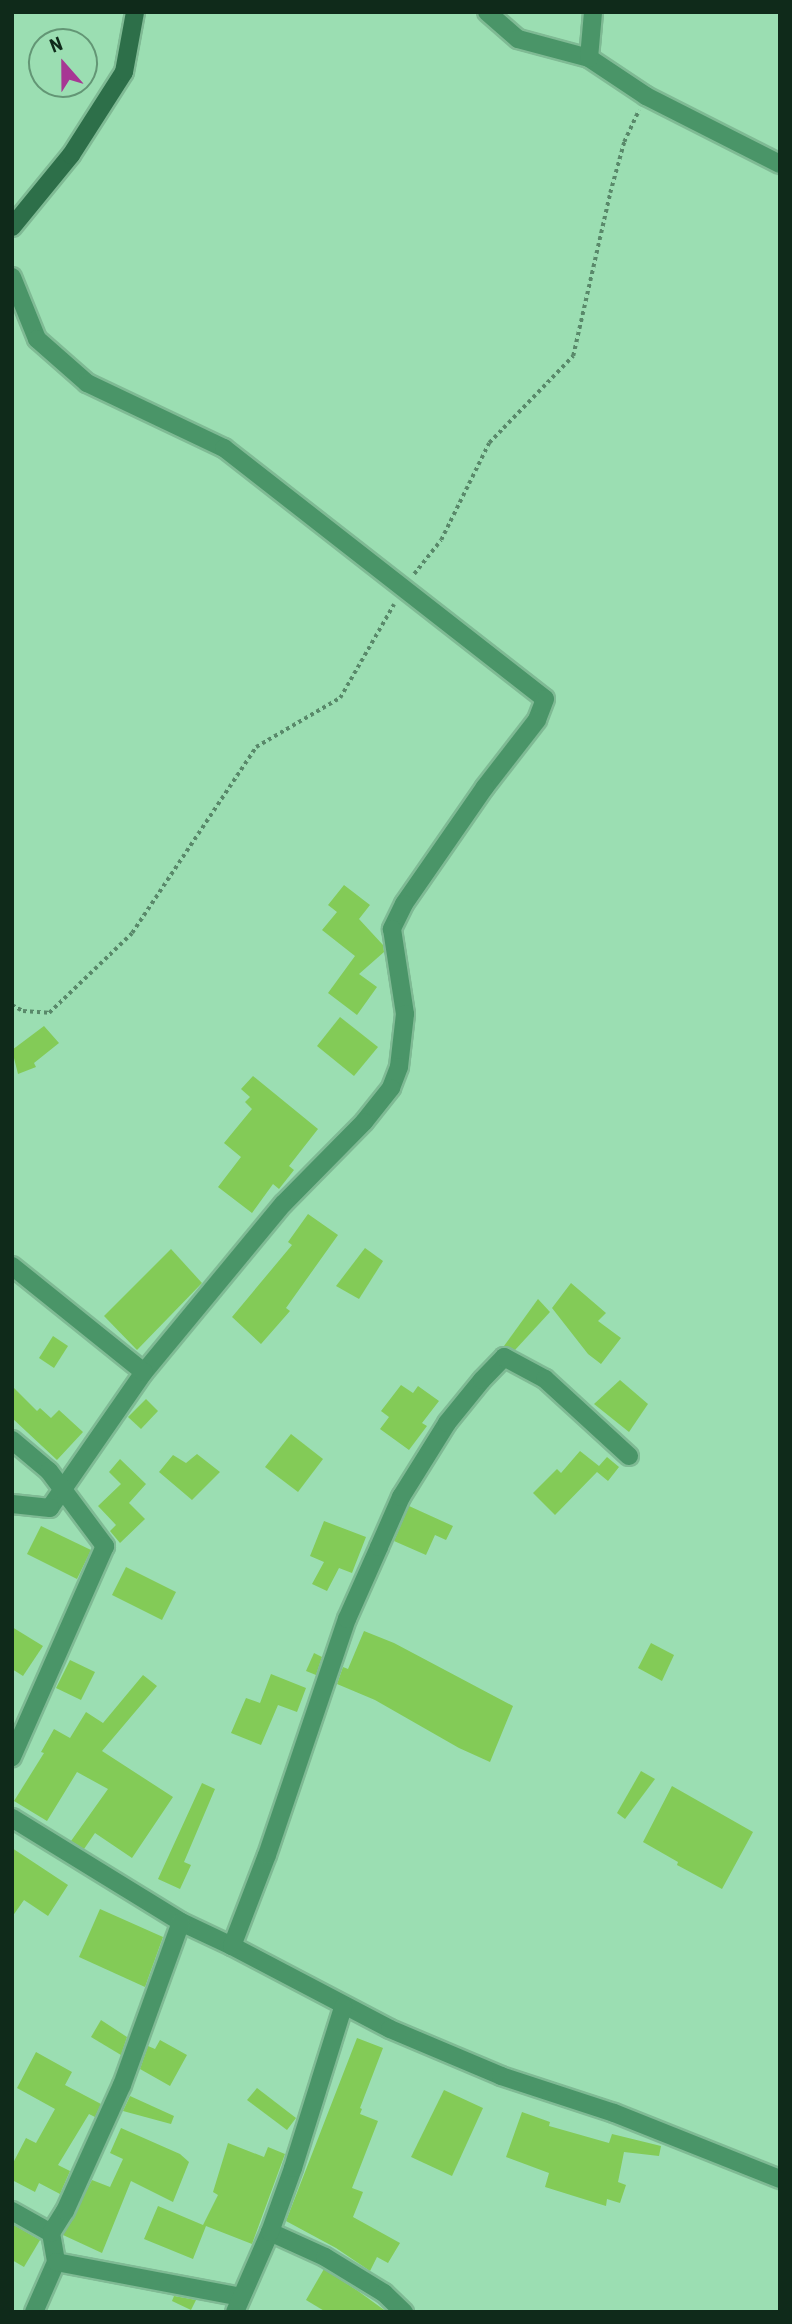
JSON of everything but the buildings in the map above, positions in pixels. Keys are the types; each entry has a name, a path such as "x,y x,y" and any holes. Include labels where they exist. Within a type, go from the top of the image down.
{"street":[{"path":"12,227 71,155 124,72 135,12"},
{"path":"487,12 518,39 589,58 646,96 780,164"},
{"path":"589,58 593,12"},
{"path":"12,277 37,339 87,383 224,448 545,699 537,720 477,797 404,904 392,929 405,1014 399,1067 391,1088 365,1122 283,1204 144,1372 50,1507 12,1504"},
{"path":"12,1266 144,1372"},
{"path":"232,1946 267,1855 347,1619 401,1497 447,1423 504,1357 545,1379 629,1456"},
{"path":"12,1440 49,1471 64,1488 105,1546 13,1753"},
{"path":"12,1818 181,1922 232,1946 344,2007 501,2076 614,2113 780,2179"},
{"path":"34,2312 57,2262 51,2233 65,2211 122,2085 181,1922"},
{"path":"57,2262 238,2305 270,2232 344,2007"},
{"path":"12,2211 51,2233"},
{"path":"270,2232 325,2257 384,2293 404,2312"}]}
